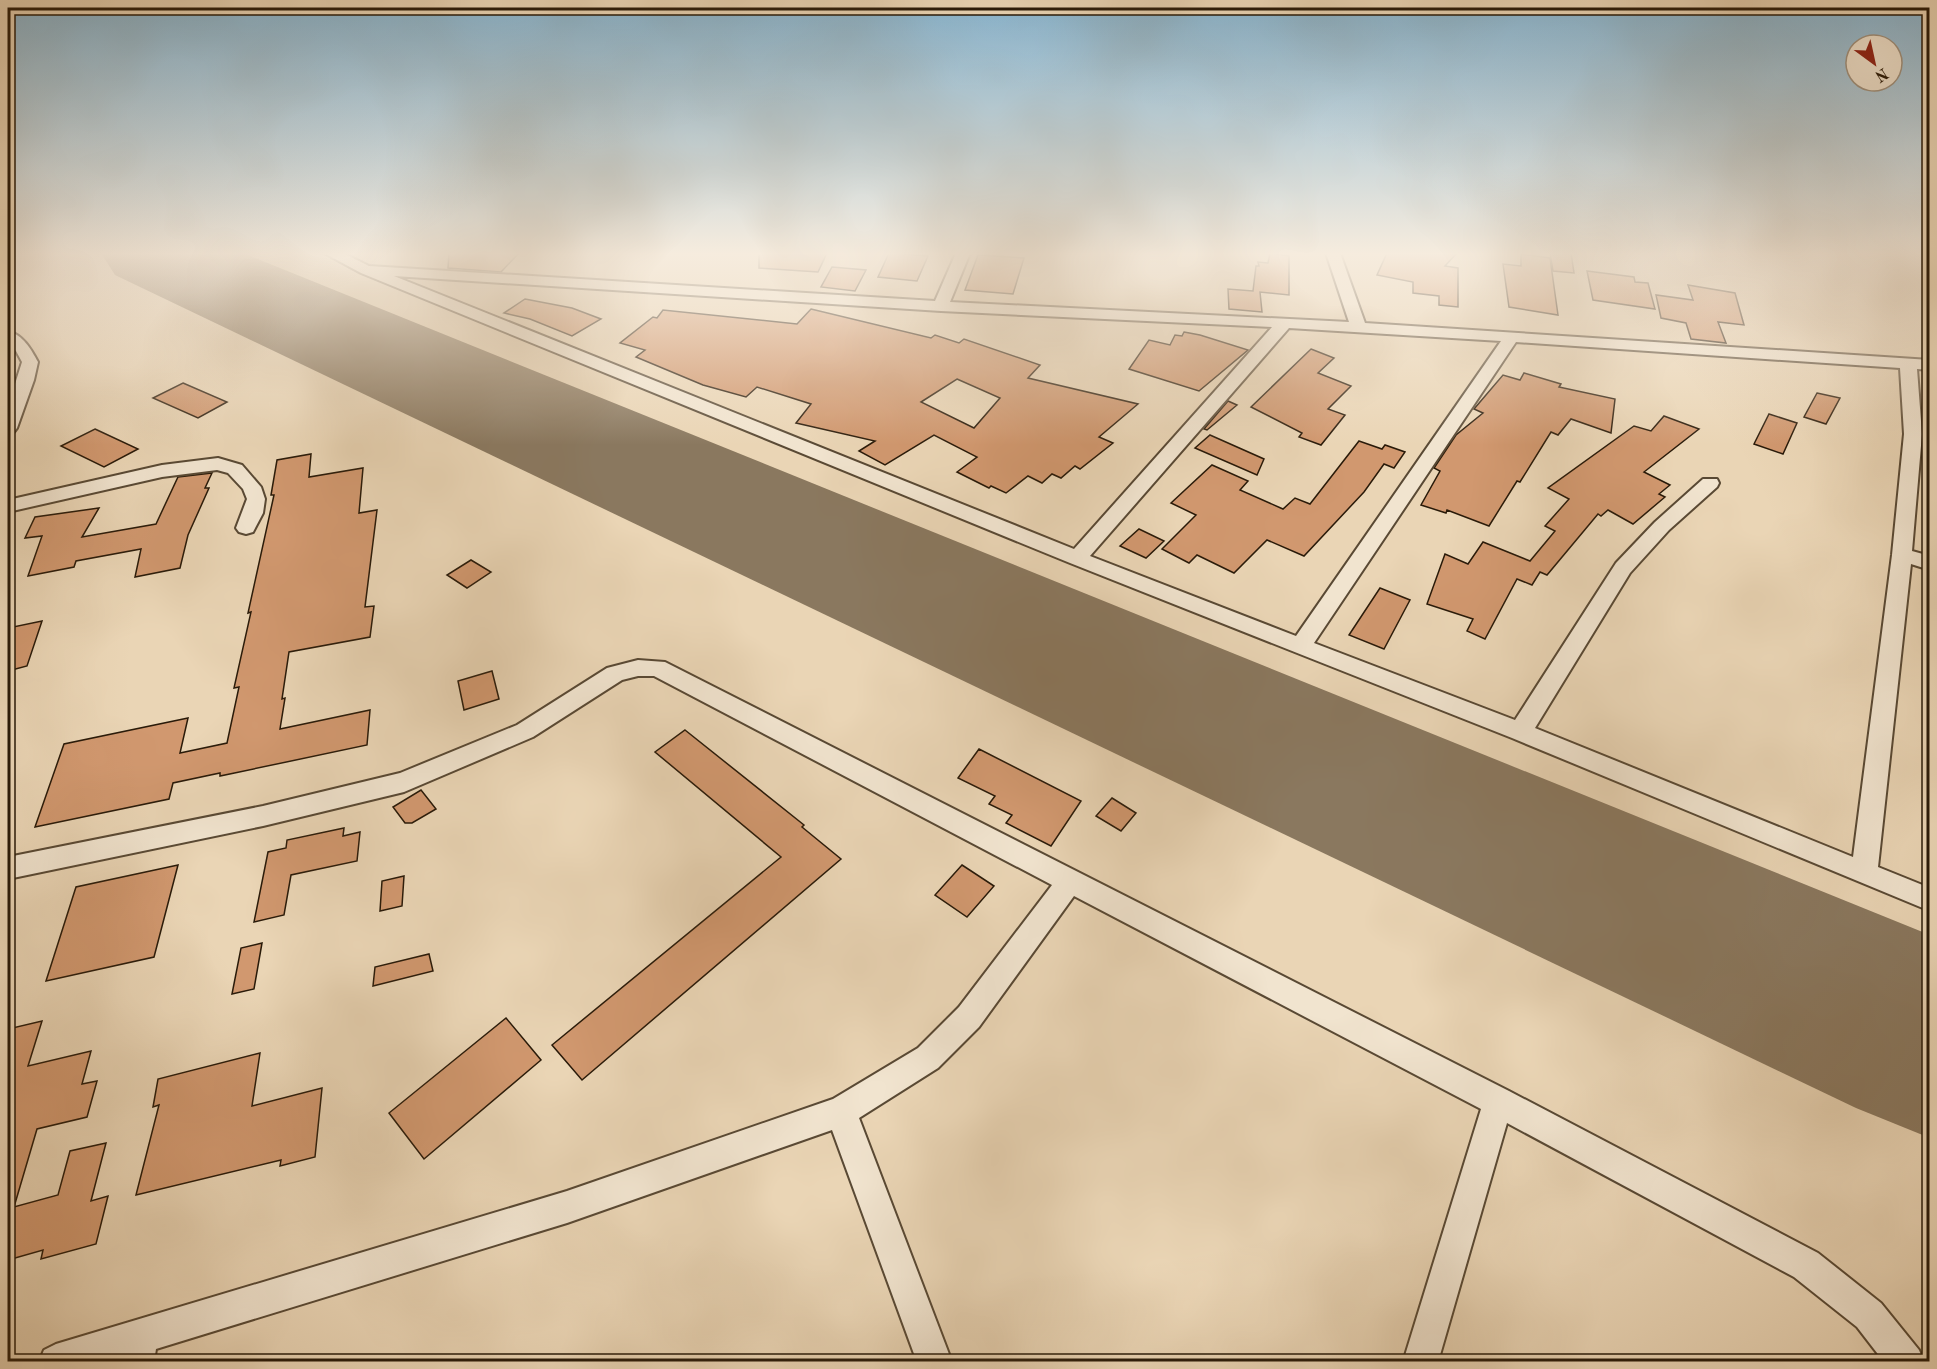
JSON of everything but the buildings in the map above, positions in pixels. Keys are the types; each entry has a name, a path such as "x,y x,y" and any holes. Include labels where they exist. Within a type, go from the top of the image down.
{"street":[{"path":"482,317 1077,558 1520,732 1929,900"},
{"path":"1148,317 1359,327 1929,365"},
{"path":"1355,317 1359,327"},
{"path":"1077,558 1284,324"},
{"path":"8,336 23,348 30,362 26,380 8,428"},
{"path":"1300,647 1512,337"},
{"path":"1864,873 1902,555 1913,434 1908,363"},
{"path":"8,506 162,471 218,464 235,469 252,487 256,499 255,506 246,528"},
{"path":"1520,732 1623,568 1662,526 1710,483"},
{"path":"1902,555 1929,563"},
{"path":"8,868 264,816 404,782 525,731 615,674 638,668 657,668 1498,1102 1806,1266 1869,1315 1907,1362"},
{"path":"56,1362 138,1350 567,1207 841,1112 928,1058 961,1025 1071,880"},
{"path":"1420,1362 1498,1102"},
{"path":"841,1112 935,1362"}],"taxiway":[{"path":"1799,979 1930,1058"}],"runway":[{"path":"297,317 1930,1037"}]}
